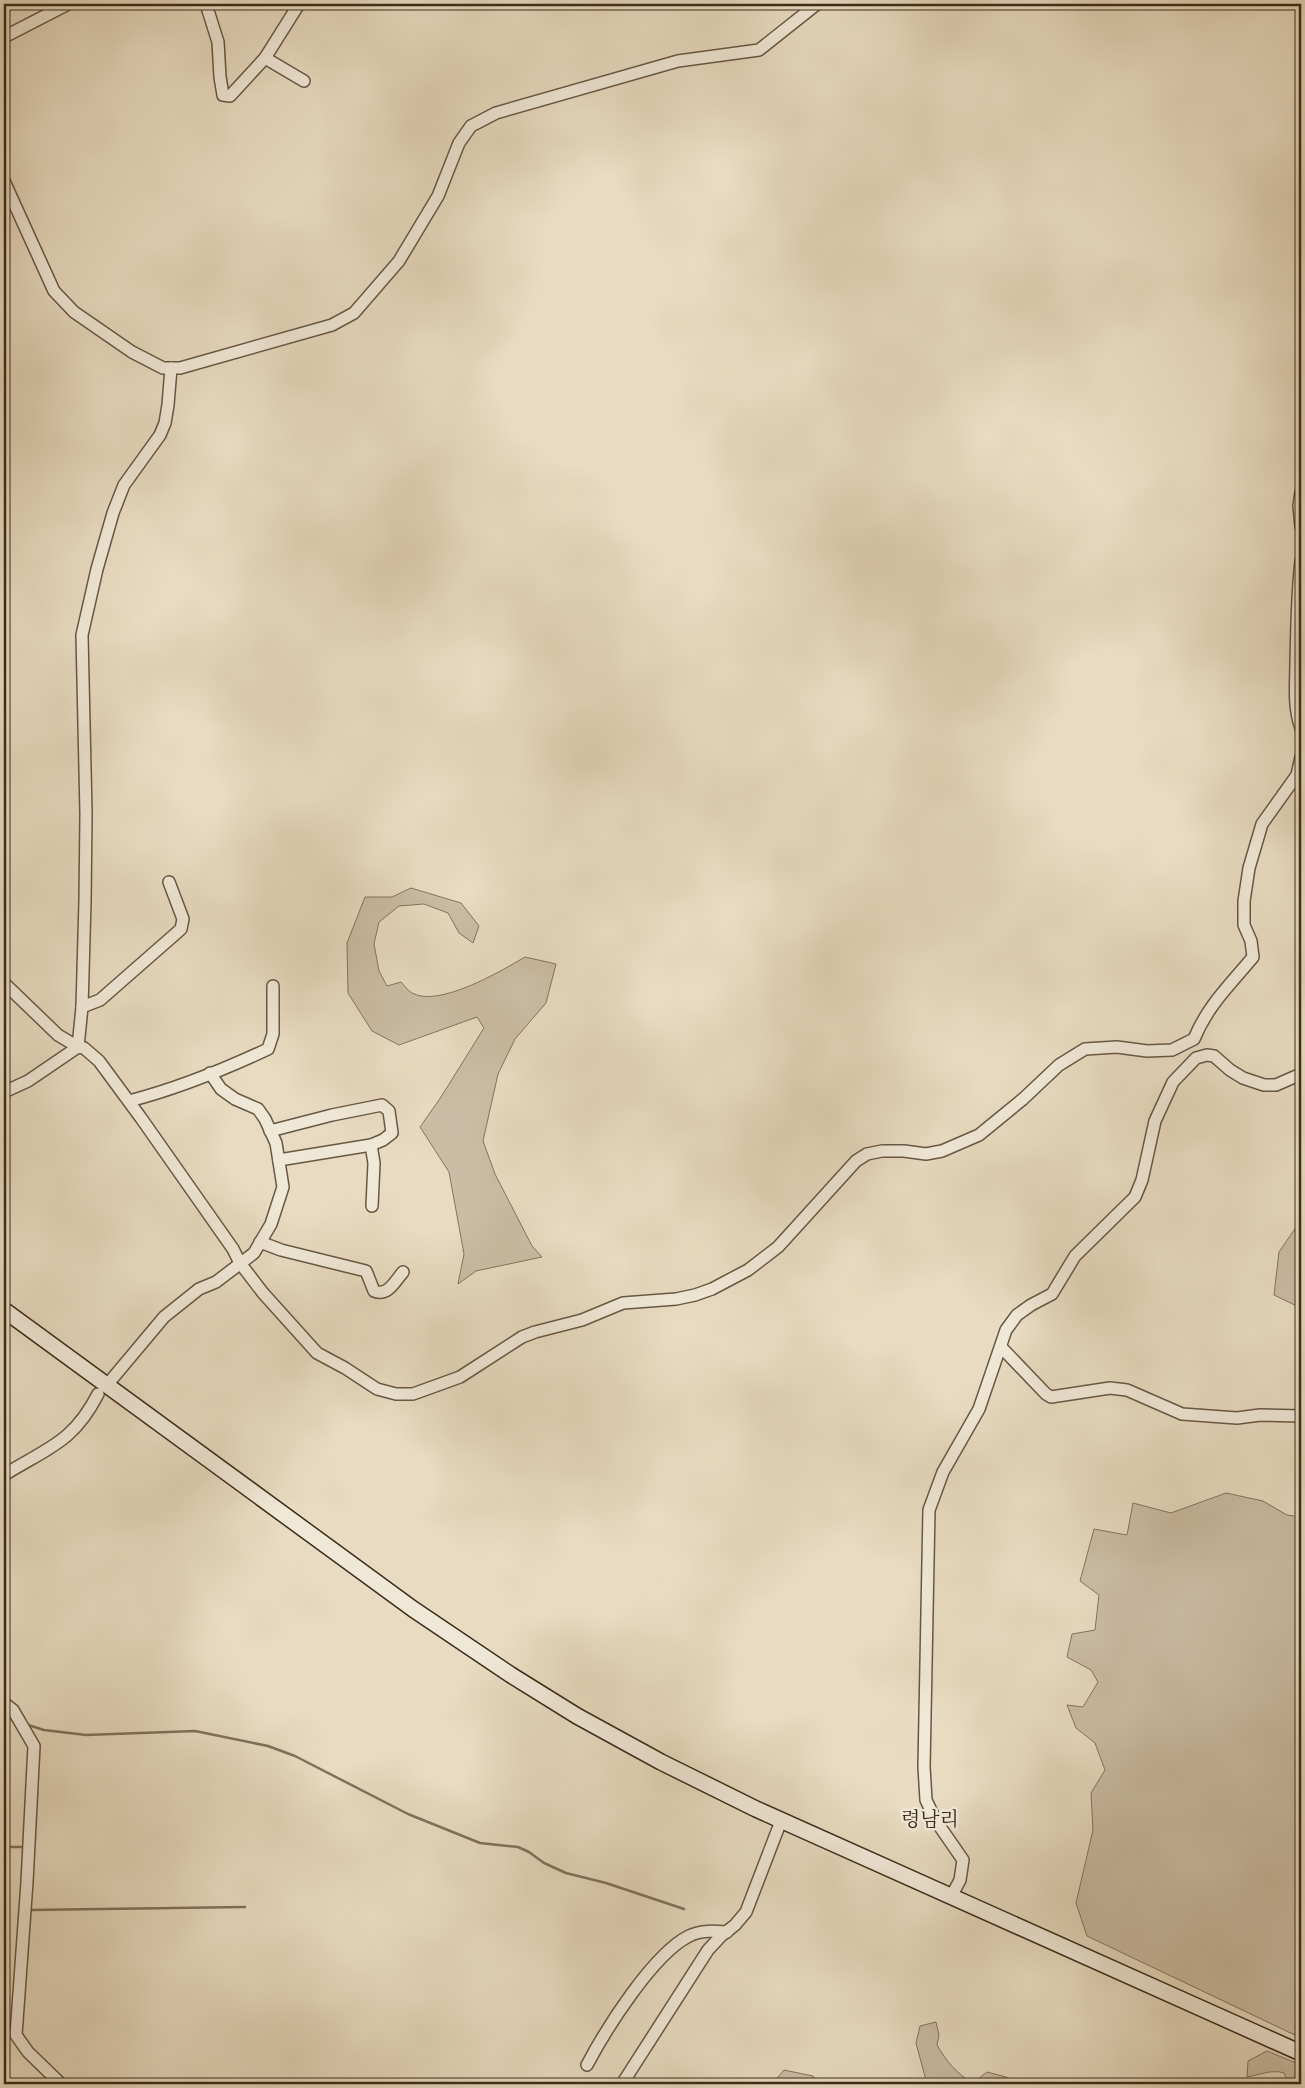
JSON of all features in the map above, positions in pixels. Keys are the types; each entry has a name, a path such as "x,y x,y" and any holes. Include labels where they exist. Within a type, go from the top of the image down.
{"main road":[{"path":"4,1310 103,1390 413,1609 512,1676 577,1716 660,1762 781,1821 1301,2052"}],"street":[{"path":"4,37 68,4"},
{"path":"206,4 218,42 222,95 230,96 266,58 299,4"},
{"path":"4,181 54,292 74,312 132,352 163,368 180,368 332,325 354,313 399,261 438,196 459,143 471,126 496,113 678,61 759,50 817,4"},
{"path":"266,58 304,81"},
{"path":"78,1047 82,1007 86,814 82,635 97,569 124,485 160,435 165,423 170,368"},
{"path":"1301,492 1299,506 1301,527"},
{"path":"1301,561 1297,594 1296,689 1297,718 1301,728"},
{"path":"4,983 58,1035 78,1047 84,1048 99,1061 233,1249 240,1263 269,1300 317,1353 345,1368 377,1389 396,1394 413,1394 446,1384 460,1377 522,1337 535,1332 582,1320 622,1303 676,1299 712,1289 748,1270 778,1247 856,1161 867,1154 882,1151 926,1154 942,1151 979,1135 1023,1099 1059,1065 1085,1049 1117,1047 1147,1051 1172,1050 1194,1039 1203,1018 1220,994 1253,957 1251,940 1244,925 1244,901 1249,868 1262,824 1296,775 1301,757"},
{"path":"82,1007 100,1000 181,930 183,919 169,882"},
{"path":"129,1101 153,1095 268,1049 273,1034 274,986"},
{"path":"4,1092 28,1081 78,1047"},
{"path":"951,1897 960,1880 963,1860 936,1821 926,1800 924,1767 929,1510 943,1472 979,1409 1006,1330 1017,1315 1052,1294 1075,1256 1135,1198 1142,1180 1155,1120 1173,1082 1196,1058 1207,1055 1214,1056 1243,1078 1264,1084 1276,1085 1301,1074"},
{"path":"4,1475 72,1433 90,1411 103,1390 164,1317 199,1289 216,1282 254,1253 271,1224 283,1188 276,1143 258,1109 235,1099 221,1089 210,1073"},
{"path":"270,1131 332,1115 382,1105 389,1111 392,1133 383,1140 371,1145 279,1160"},
{"path":"371,1145 374,1163 372,1206"},
{"path":"260,1242 281,1250 366,1271 374,1291 378,1293 383,1293 389,1289 403,1272"},
{"path":"1001,1348 1051,1397 1110,1388 1128,1390 1182,1414 1237,1418 1260,1415 1301,1416"},
{"path":"4,1703 13,1710 34,1746 16,2035 28,2052 61,2084"},
{"path":"624,2081 708,1950 736,1925 746,1912 781,1821"},
{"path":"587,2065 618,2014 657,1962 670,1949 690,1935 708,1930 727,1932"}],"shaded area":[{"path":"411,888 461,903 479,926 473,943 459,933 448,913 424,904 399,906 379,922 374,944 379,971 387,986 401,982 412,993 424,996 438,996 470,986 525,957 556,964 546,1003 515,1039 498,1074 483,1141 495,1174 532,1246 542,1257 476,1271 458,1284 464,1254 449,1172 420,1127 484,1028 477,1017 399,1045 372,1031 348,993 347,943 365,897 392,897"},
{"path":"1301,1220 1301,1308 1274,1295 1279,1252"},
{"path":"1226,1493 1263,1501 1287,1515 1301,1517 1301,2038 1087,1936 1076,1903 1093,1830 1091,1793 1105,1770 1095,1743 1076,1728 1067,1705 1083,1707 1098,1682 1091,1670 1067,1657 1072,1634 1095,1630 1099,1595 1080,1581 1094,1529 1127,1535 1133,1503 1171,1513"},
{"path":"936,2022 939,2035 937,2045 948,2062 962,2076 973,2083 987,2072 1006,2077 1018,2084 927,2084 916,2043 920,2026"},
{"path":"1267,2051 1301,2065 1301,2084 1287,2080 1284,2073 1279,2072 1247,2077 1248,2061"},
{"path":"784,2070 813,2076 818,2084 772,2084"}],"waterway":[{"path":"4,1713 11,1717"},
{"path":"25,1724 44,1730 86,1735 195,1731 268,1746 295,1756 408,1814 480,1843 518,1847 529,1852 544,1863 566,1873 606,1883 684,1909"},
{"path":"4,1847 26,1847"},
{"path":"30,1908 31,1910 245,1907"}],"district":[{"name":"령남리","path":"930,1819"}]}
